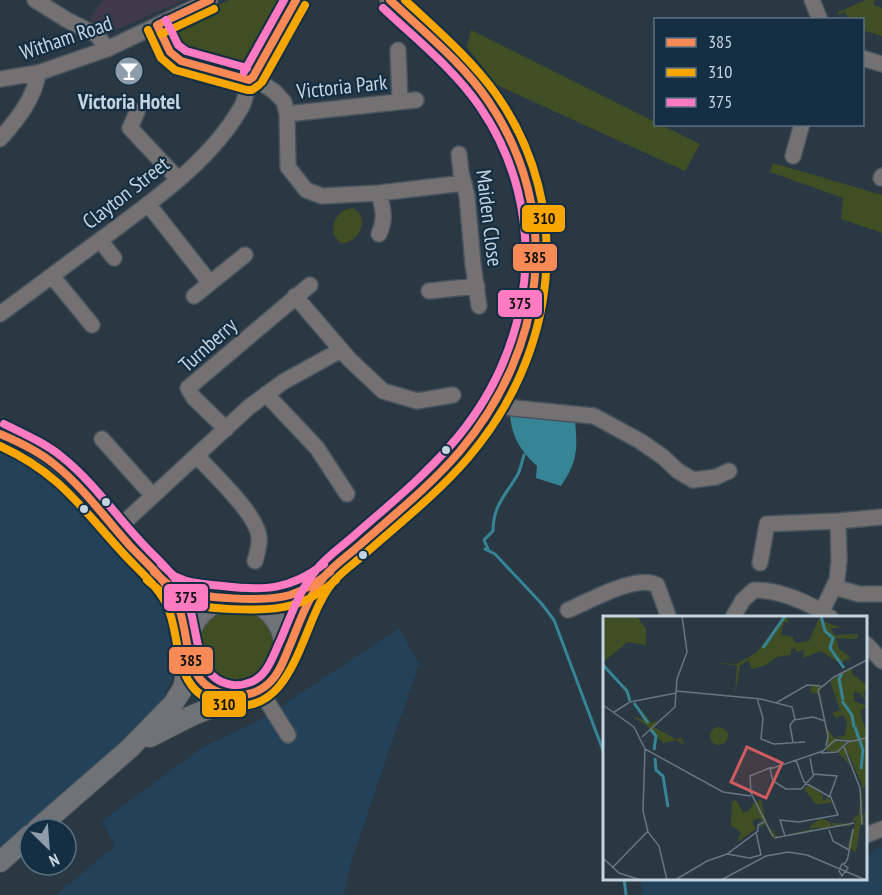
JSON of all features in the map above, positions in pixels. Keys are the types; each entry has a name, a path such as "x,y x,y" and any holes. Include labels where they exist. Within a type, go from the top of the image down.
{"main road":[{"path":"51,817 129,749 179,696 188,655 189,635 196,620 207,609 221,601 288,596 324,577 442,470 480,427 510,377 519,357 535,292 537,267 534,216 529,192 515,150 491,105 474,82 435,41 390,0"},
{"path":"129,749 191,716 251,693 275,676 310,600 324,577"},
{"path":"244,600 263,607 278,623 285,644 283,658"},
{"path":"188,655 194,672 214,691 228,695 251,693"},
{"path":"0,861 18,845"}],"street":[{"path":"35,0 67,20 98,35 107,49"},
{"name":"Witham Road","path":"0,79 38,73 107,49 210,0"},
{"name":"Clayton Street","path":"0,314 148,204 215,143 235,116 246,96 251,79 296,0"},
{"path":"812,0 819,18"},
{"path":"158,26 170,52 181,61 251,79 275,92 284,102 287,114 288,167 306,190 322,196 379,193 464,183"},
{"name":"Victoria Park","path":"287,114 408,101 398,50"},
{"path":"864,58 882,63"},
{"path":"0,139 15,122 37,84 38,73"},
{"path":"137,112 130,128 178,179"},
{"path":"793,156 801,126"},
{"name":"Maiden Close","path":"459,154 467,196 479,306"},
{"path":"378,235 384,225 379,193"},
{"path":"148,204 210,283"},
{"path":"100,240 114,258"},
{"path":"194,296 245,255"},
{"path":"52,276 92,325"},
{"name":"Turnberry","path":"226,429 194,398 188,387 310,285"},
{"name":"Maiden Close","path":"428,289 477,286"},
{"path":"295,296 341,350 383,391 417,401 453,394"},
{"path":"116,530 266,394 341,350"},
{"path":"266,394 317,448 347,494"},
{"path":"504,407 594,416 640,441 693,480 716,477 729,471"},
{"path":"0,434 53,463 166,584 182,612 188,655"},
{"path":"102,439 153,496"},
{"path":"197,456 250,515 259,535 260,544 255,561"},
{"path":"759,563 767,524 882,517"},
{"path":"734,616 743,600 754,590 766,590 786,596 826,614 837,580 838,521"},
{"path":"568,610 636,582 650,582 657,585 668,616"},
{"path":"166,584 193,594 244,600"},
{"path":"834,587 859,594 882,594"},
{"path":"867,646 882,661"},
{"path":"251,693 288,735"},
{"path":"867,835 882,830"}],"shaded area":[{"path":"103,0 184,0 109,33 89,19"},
{"path":"510,416 575,422 575,455 561,486 536,478 537,466 518,444"},
{"path":"0,443 31,462 34,474 47,470 128,554 158,590 171,617 180,653 158,710 47,817 18,817 18,845 0,862"},
{"path":"399,628 419,664 350,864 344,895 56,895 115,846 102,821 203,747 260,720"},
{"path":"882,846 882,895 643,895 641,880 867,880 868,855"}],"green space":[{"path":"229,0 286,0 277,24 253,63 242,68 182,54 173,43 171,33 174,27"},
{"path":"866,0 874,0 874,5 882,8 882,36 878,35 877,40 877,34 864,31 864,18 848,18 845,12 839,15 838,12"},
{"path":"471,30 654,122 654,126 663,126 700,144 685,171 497,85 467,47"},
{"path":"773,163 882,195 882,233 841,219 843,198 770,172"},
{"path":"352,208 361,217 361,229 353,240 340,243 334,235 335,221 339,214"},
{"path":"235,604 258,611 270,623 277,646 270,669 258,681 235,688 212,681 200,669 193,646 200,623 212,611"}],"waterway":[{"path":"488,549 484,540 493,531 495,514 518,474 524,455"},
{"path":"485,549 495,554 554,620 603,750"},
{"path":"624,880 626,895"}],"transit line":[{"name":"385","path":"157,25 210,0"},
{"name":"375","path":"244,72 284,0"},
{"name":"385","path":"253,77 296,0"},
{"name":"385","path":"0,434 35,451 65,473 165,583 180,611 190,656 202,681 214,690 231,695 258,691 271,681 278,673 309,600 324,577 437,476 460,451 489,412 511,370 526,326 534,281 535,235 528,190 513,145 479,88 442,48 390,0"},
{"name":"310","path":"0,446 38,467 67,491 156,589 170,613 186,677 200,694 224,704 252,704 270,695 284,680 295,661 323,597 334,581 444,483 468,458 498,418 521,374 537,328 545,280 546,233 538,185 522,138 496,94 476,69 405,0"},
{"name":"310","path":"262,82 305,5"},
{"name":"375","path":"4,424 49,447 73,466 171,574 186,597 199,650 210,673 219,681 233,685 251,682 262,675 272,660 301,594 317,569 428,469 450,446 479,409 501,368 516,325 524,281 525,236 518,192 503,148 480,107 459,80 383,8"},
{"name":"310","path":"161,34 214,9"},
{"name":"375","path":"166,20 178,45 186,51 247,68"},
{"name":"385","path":"157,25 170,52 181,61 249,80 253,77"},
{"name":"310","path":"148,30 161,58 175,70 247,90 252,90 259,85"},
{"name":"375","path":"161,564 174,576 186,581 251,588 288,584 312,573 324,564"},
{"name":"385","path":"154,572 170,586 186,592 250,599 290,595 301,591 330,572"},
{"name":"310","path":"147,580 166,595 184,603 250,610 280,607 304,601 336,580"}],"place":[{"name":"Victoria Hotel","path":"129,71"}]}
